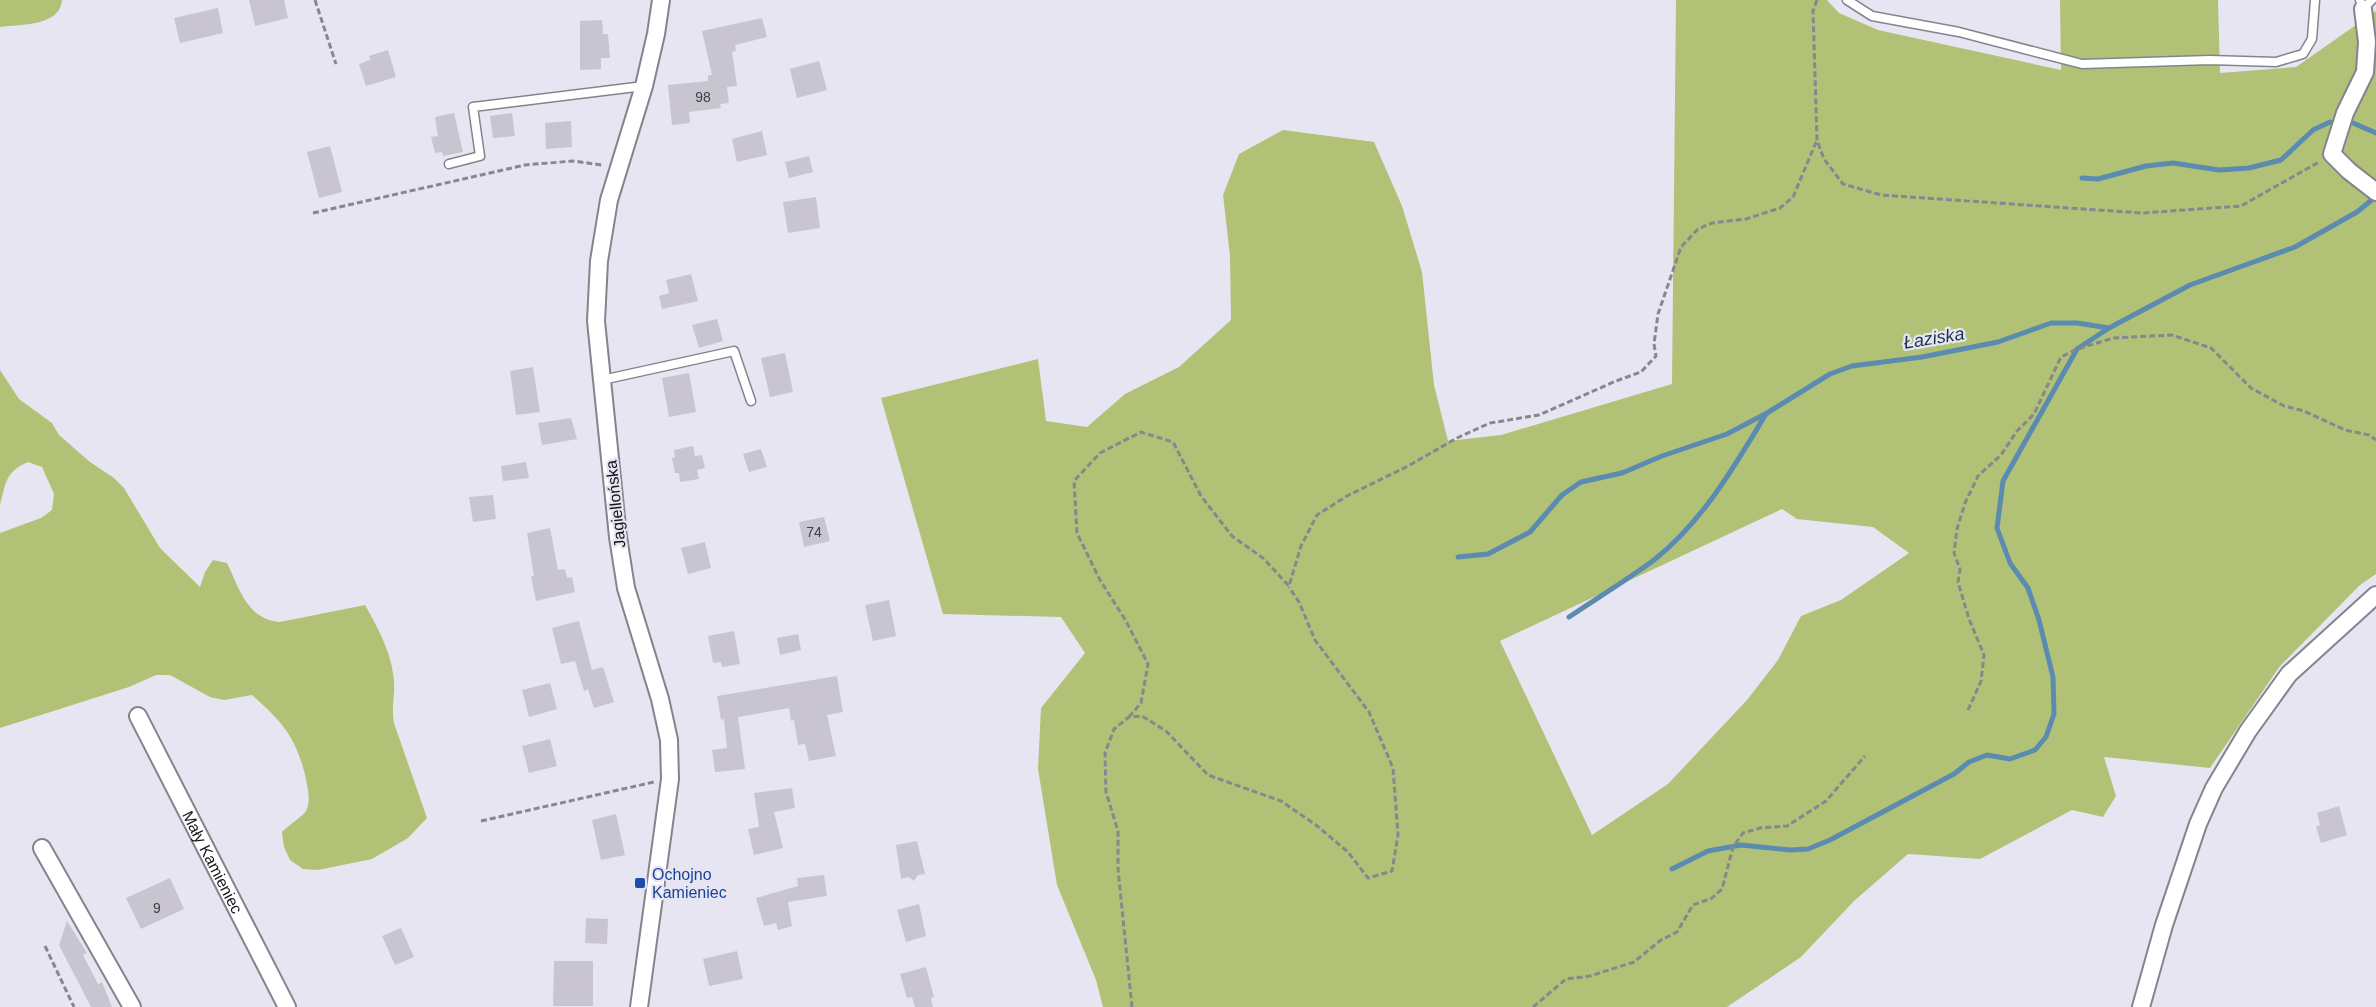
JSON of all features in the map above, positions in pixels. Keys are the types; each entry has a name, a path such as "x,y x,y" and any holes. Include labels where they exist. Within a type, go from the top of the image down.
{"street":[{"name":"Jagiellońska","path":"639,1007 670,779 669,740 660,699 625,578 618,537 596,321 599,261 609,200 644,86 661,0"},
{"path":"2365,3 2367,42 2365,72 2345,113 2332,154 2376,192"},
{"path":"2141,1007 2164,925 2198,824 2214,788 2248,731 2289,674 2376,595"},
{"name":"Mały Kamieniec","path":"138,716 287,1007"},
{"path":"42,848 132,1007"}],"lane":[{"path":"1847,0 1872,16 1959,32 2082,64 2210,60 2276,62 2303,54 2312,39 2315,0"},
{"path":"449,164 480,156 473,107 644,86"},
{"path":"602,380 734,351 751,401"}],"path":[{"path":"315,0 336,64"},
{"path":"1817,0 1813,11 1817,140 1824,159 1843,184 1881,195 2142,213 2241,206 2332,154"},
{"path":"1289,586 1301,546 1317,515 1327,508 1457,438 1491,423 1539,415 1641,372 1656,356 1654,344 1659,314 1681,247 1698,229 1712,223 1746,219 1780,208 1793,197 1817,140"},
{"path":"313,213 525,165 573,161 619,168"},
{"path":"1968,710 1981,681 1984,655 1969,619 1958,582 1960,569 1954,553 1957,529 1965,503 1978,476 2001,455 2017,430 2034,414 2061,357 2077,349 2113,338 2172,335 2211,348 2251,388 2284,406 2304,411 2345,430 2369,435 2376,440"},
{"path":"1129,717 1142,716 1166,731 1208,775 1281,801 1316,825 1348,852 1368,878 1392,871 1398,836 1393,768 1369,712 1315,640 1299,602 1289,586 1263,558 1232,536 1201,496 1173,442 1141,432 1100,453 1074,481 1077,533 1100,580 1126,621 1148,664 1140,703 1129,717 1114,729 1106,753 1106,792 1118,831 1118,868 1132,1007"},
{"path":"1533,1007 1566,979 1590,976 1627,965 1661,940 1677,932 1693,905 1712,898 1722,889 1733,847 1743,833 1760,828 1787,826 1826,801 1865,756"},
{"path":"482,821 670,779"},
{"path":"45,946 74,1007"}],"green space":[{"path":"0,0 62,0 60,9 47,20 0,27"},
{"path":"1676,0 1827,0 1839,13 1878,30 2061,70 2060,0 2218,0 2220,73 2296,67 2376,11 2376,574 2360,585 2280,666 2210,768 2104,757 2116,796 2103,817 2072,810 1980,859 1908,854 1854,901 1801,957 1727,1007 1103,1007 1096,980 1057,885 1038,769 1041,708 1085,653 1061,617 943,614 881,398 1038,359 1046,421 1087,427 1125,394 1179,367 1231,320 1230,256 1223,195 1239,154 1283,130 1374,142 1402,206 1422,272 1434,385 1448,441 1501,435 1672,384","holes":["1782,509 1797,519 1873,527 1909,553 1841,600 1801,616 1778,660 1747,700 1668,784 1592,835 1500,641"]},
{"path":"0,370 19,399 52,423 59,435 124,488 160,548 200,587 205,572 213,560 227,563 246,601 252,609 269,620 280,622 365,605 379,632 393,671 394,723 427,818 408,838 372,859 318,870 303,869 290,860 284,847 282,832 308,807 306,779 298,753 287,732 252,695 224,700 210,697 170,675 156,675 129,687 0,728 0,533 41,518 52,510 54,494 42,467 28,462 11,474 5,484 0,505"}],"building":[{"path":"249,0 284,0 288,18 255,26"},
{"path":"218,8 223,33 180,43 174,18"},
{"path":"762,18 767,37 735,45 736,51 732,52 737,86 727,87 729,103 720,104 721,108 689,112 690,123 672,125 668,85 708,81 708,75 712,75 702,31"},
{"path":"602,20 603,34 608,34 610,58 601,58 601,69 580,70 580,21"},
{"path":"388,50 396,77 366,86 359,64 370,60 369,56"},
{"path":"819,61 827,90 797,98 790,69"},
{"path":"454,113 463,152 443,156 442,152 435,153 431,137 438,136 435,117"},
{"path":"512,113 515,136 493,138 490,116"},
{"path":"571,121 572,147 546,149 545,123"},
{"path":"762,131 767,155 737,162 732,139"},
{"path":"330,146 342,192 319,198 307,152"},
{"path":"809,156 813,172 789,178 785,162"},
{"path":"816,197 820,228 788,233 783,202"},
{"path":"691,274 698,301 662,309 659,296 669,293 666,280"},
{"path":"717,319 723,341 699,348 692,325"},
{"path":"785,353 793,392 770,397 761,358"},
{"path":"533,367 540,412 516,415 510,371"},
{"path":"689,373 696,412 669,417 662,378"},
{"path":"571,418 577,439 542,445 538,423"},
{"path":"693,446 695,456 702,455 705,468 697,470 699,479 680,482 679,473 675,473 672,458 675,457 674,450"},
{"path":"761,449 767,467 749,472 743,454"},
{"path":"526,462 529,478 503,481 501,466"},
{"path":"493,495 496,519 473,522 469,497"},
{"path":"824,517 830,541 804,547 799,522"},
{"path":"550,528 558,570 565,569 567,578 572,577 575,592 536,601 527,533"},
{"path":"705,542 711,568 688,574 681,548"},
{"path":"889,600 896,636 873,641 865,605"},
{"path":"579,621 592,670 603,667 614,702 594,708 588,689 584,691 575,661 561,664 552,628"},
{"path":"734,631 740,664 722,667 721,662 713,663 708,636"},
{"path":"798,634 801,650 780,655 777,638"},
{"path":"837,676 843,712 827,715 836,756 809,761 805,744 798,745 794,720 791,721 789,708 738,717 745,769 715,772 712,750 727,748 724,719 721,720 717,696"},
{"path":"550,683 557,709 529,717 522,690"},
{"path":"550,739 557,766 529,773 522,746"},
{"path":"792,788 795,808 774,812 783,848 754,855 748,829 759,827 754,793"},
{"path":"2339,806 2347,835 2321,843 2316,827 2320,825 2317,813"},
{"path":"616,814 625,855 601,860 592,820"},
{"path":"917,841 925,874 918,875 914,881 909,877 901,879 896,845"},
{"path":"824,875 827,896 788,902 792,926 778,930 776,923 764,926 756,898 798,886 797,878"},
{"path":"170,878 184,909 141,929 126,898"},
{"path":"919,904 926,936 906,942 897,910"},
{"path":"586,918 608,919 607,944 585,943"},
{"path":"67,921 87,953 83,955 98,984 102,982 112,1007 91,1007 59,945"},
{"path":"401,928 414,957 395,965 382,936"},
{"path":"737,951 743,979 709,986 703,959"},
{"path":"554,961 593,961 593,1006 553,1006"},
{"path":"926,967 934,997 931,998 933,1007 915,1007 912,997 907,998 900,974"}],"waterway":[{"path":"2082,178 2098,179 2146,166 2173,163 2219,170 2249,168 2281,160 2313,130 2330,122"},
{"path":"2353,123 2376,133"},
{"path":"1672,869 1708,851 1741,845 1790,850 1808,849 1830,840 1954,774 1969,762 1987,755 2010,759 2035,750 2046,737 2054,714 2053,677 2039,620 2028,588 2010,563 1997,528 2003,481 2077,349 2109,328 2190,285 2295,247 2357,212 2373,199"},
{"name":"Łaziska","path":"1458,557 1488,554 1530,532 1562,495 1581,482 1622,473 1662,456 1727,434 1767,413 1830,374 1852,366 1922,357 1998,342 2051,323 2077,323 2109,328"},
{"name":"Łaziska","path":"1569,617 1623,582 1672,545 1703,511 1766,414"}],"place":[{"name":"Ochojno Kamieniec","path":"640,883"}]}
